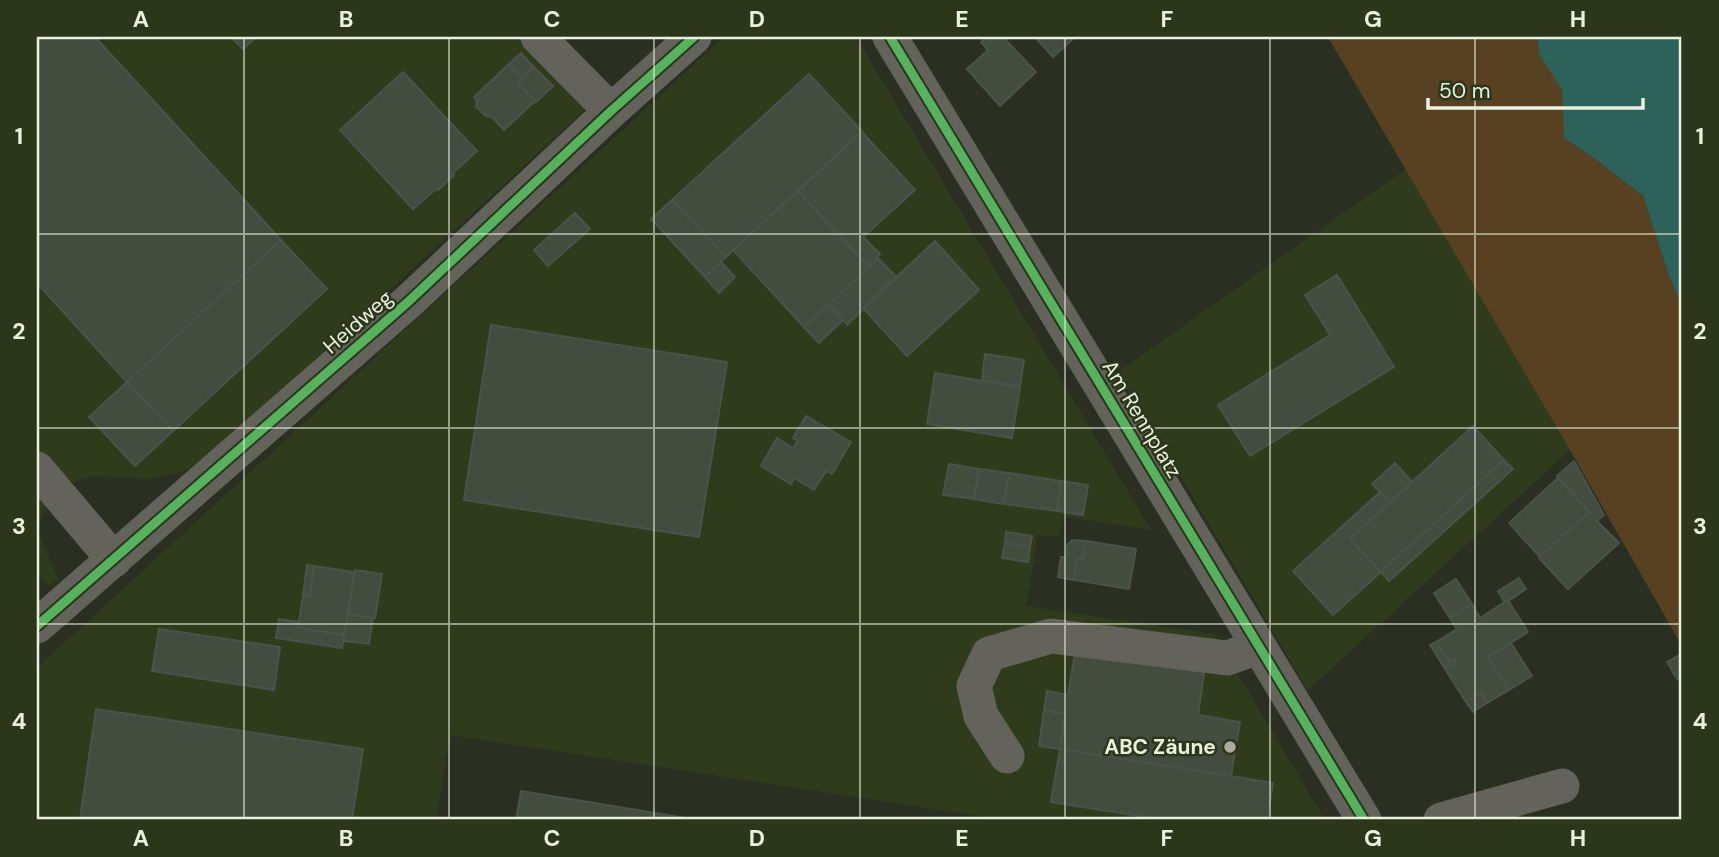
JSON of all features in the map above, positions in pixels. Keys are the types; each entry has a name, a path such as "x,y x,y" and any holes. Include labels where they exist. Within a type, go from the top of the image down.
{"street":[{"path":"538,37 611,111"},
{"name":"Heidweg","path":"37,626 408,302 611,111 694,37"},
{"name":"Am Rennplatz","path":"890,37 1364,820"},
{"path":"37,469 114,560"},
{"path":"1007,756 981,716 974,686 989,654 1051,636 1227,658 1259,647"},
{"path":"1441,820 1562,786"}],"shaded area":[{"path":"37,37 557,37 607,89 212,454 182,472 148,479 92,476 54,489 37,529"},
{"path":"724,37 856,37 1151,530 1062,516 1059,537 1038,535 1026,606 1214,634 1325,820 1006,820 450,735 436,820 37,820 37,668"},
{"path":"1328,37 1537,37 1539,54 1563,90 1564,138 1643,196 1667,270 1677,295 1682,299 1682,646 1570,450"},
{"path":"1406,169 1570,450 1308,690 1118,372"},
{"path":"37,530 58,579 49,586 37,574"}],"water":[{"path":"1537,37 1682,37 1682,299 1677,295 1667,270 1643,196 1564,138 1562,90 1539,54"}],"building":[{"path":"37,37 95,37 281,240 127,382 37,283"},
{"path":"231,37 256,37 243,49"},
{"path":"987,37 1003,37 1036,72 1000,106 967,69 988,50 981,42"},
{"path":"1035,37 1075,37 1053,57"},
{"path":"521,53 534,67 522,78 509,64"},
{"path":"509,64 522,78 518,83 535,101 504,130 492,117 486,116 476,107 477,101 474,97"},
{"path":"534,67 553,86 536,102 518,83"},
{"path":"403,72 477,151 438,190 437,188 413,209 340,130"},
{"path":"809,74 862,131 726,257 672,200"},
{"path":"862,132 915,190 863,237 880,254 869,267 798,191"},
{"path":"798,191 869,268 804,327 733,250"},
{"path":"672,200 726,257 705,277 651,219"},
{"path":"575,213 590,229 548,266 534,250"},
{"path":"281,240 327,289 173,431 127,382"},
{"path":"935,241 979,290 907,356 863,308"},
{"path":"878,258 896,277 847,325 829,304"},
{"path":"721,262 735,277 719,293 705,277"},
{"path":"1337,275 1394,367 1250,456 1218,405 1330,335 1305,295"},
{"path":"829,304 843,320 819,343 804,327"},
{"path":"491,325 727,362 699,537 464,500"},
{"path":"985,354 1024,360 1020,386 982,380"},
{"path":"935,373 1020,387 1012,438 927,424"},
{"path":"127,382 173,431 135,466 89,417"},
{"path":"806,416 851,442 832,474 826,471 814,490 794,478 791,484 761,466 777,438 793,448 798,441 793,438"},
{"path":"1473,426 1504,460 1381,572 1350,539"},
{"path":"1504,460 1513,469 1389,581 1381,572"},
{"path":"1574,461 1604,515 1597,521 1619,543 1568,589 1539,558 1589,512 1557,476"},
{"path":"1395,463 1412,482 1390,502 1372,484"},
{"path":"949,464 979,469 974,499 943,495"},
{"path":"979,469 1009,473 1004,504 974,499"},
{"path":"1009,473 1061,481 1057,511 1004,504"},
{"path":"1558,478 1589,512 1540,557 1509,523"},
{"path":"1061,481 1088,485 1083,515 1057,511"},
{"path":"1380,492 1390,502 1350,539 1381,572 1333,615 1293,571"},
{"path":"1006,532 1032,536 1030,547 1005,543"},
{"path":"1072,540 1086,541 1083,559 1077,558 1074,580 1058,577 1061,557 1066,557 1067,545"},
{"path":"1086,541 1136,549 1129,589 1074,580 1077,558 1083,559"},
{"path":"1005,543 1030,547 1028,562 1002,558"},
{"path":"307,565 314,566 310,596 303,595"},
{"path":"314,566 354,572 345,635 298,628 303,595 310,596"},
{"path":"355,570 382,574 375,618 348,614"},
{"path":"1519,578 1526,589 1505,603 1498,591"},
{"path":"1456,579 1472,604 1450,618 1434,593"},
{"path":"1508,600 1528,632 1488,657 1509,690 1487,703 1481,693 1466,702 1445,669 1456,663 1453,659 1449,662 1436,642 1457,629 1450,618 1472,604 1480,618"},
{"path":"348,614 373,618 369,644 343,641"},
{"path":"279,619 299,622 298,628 344,635 342,648 276,638"},
{"path":"159,629 280,647 274,690 152,671"},
{"path":"1436,642 1449,662 1453,659 1456,663 1445,669 1430,645"},
{"path":"1511,643 1532,676 1509,690 1488,657"},
{"path":"1075,653 1204,673 1198,715 1240,722 1231,776 1060,749 1065,714 1044,710 1047,691 1068,695"},
{"path":"1681,654 1682,676 1677,679 1667,662"},
{"path":"1481,693 1487,703 1473,712 1466,702"},
{"path":"96,709 363,749 352,820 80,819"},
{"path":"1044,710 1065,714 1060,749 1039,746"},
{"path":"1060,749 1273,783 1267,820 1164,820 1051,802"},
{"path":"521,791 698,820 516,820"}],"cycle path":[{"path":"37,626 408,302 611,111 694,37"},
{"path":"890,37 1364,820"}],"place":[{"name":"ABC Zäune","path":"1230,747"}]}
